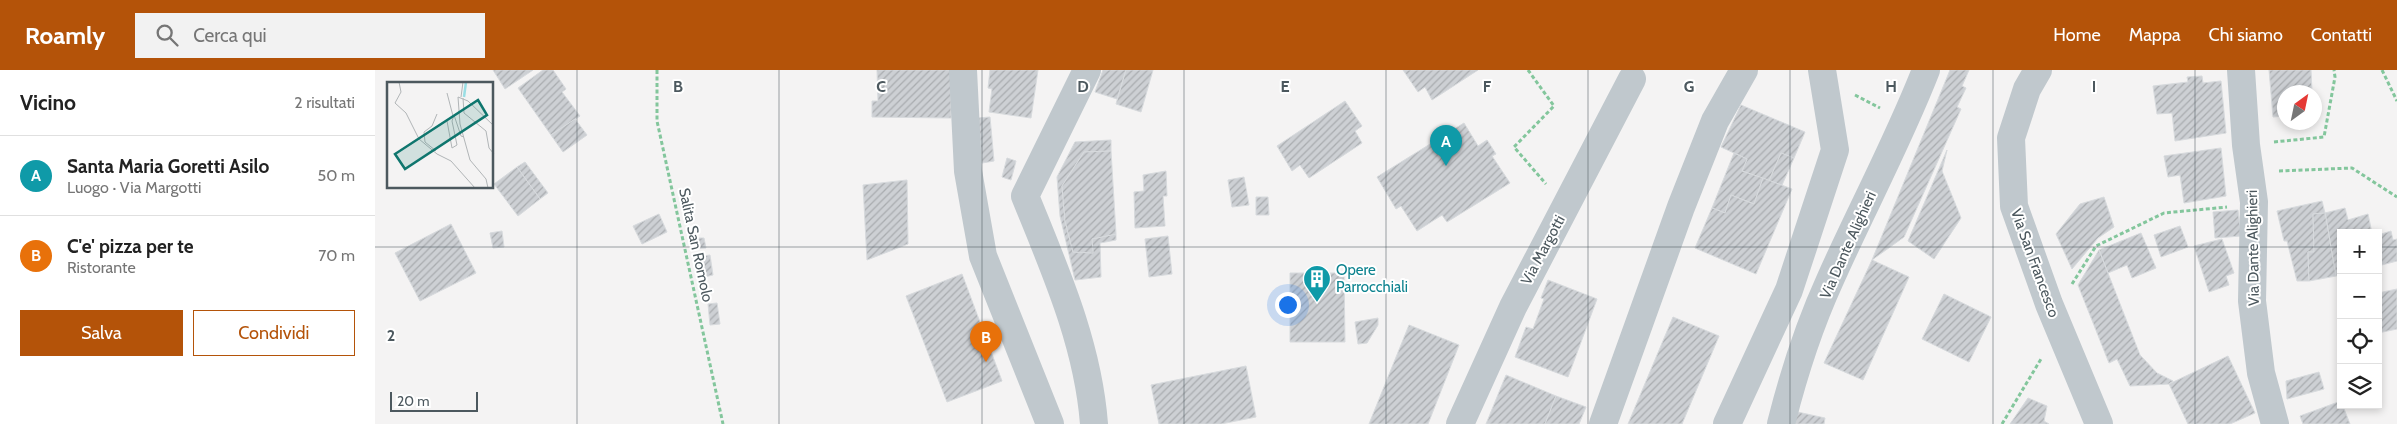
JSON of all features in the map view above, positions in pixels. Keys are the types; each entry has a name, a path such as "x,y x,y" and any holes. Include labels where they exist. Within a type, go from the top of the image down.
{"street":[{"path":"963,70 968,171 983,256 1050,424"},
{"path":"1087,70 1025,196 1066,298 1091,390 1093,424"},
{"path":"1603,424 1681,207 1715,121 1744,70"},
{"name":"Via Dante Alighieri","path":"1781,424 1790,387 1829,282 1906,119 1926,70"},
{"name":"Via San Francesco","path":"2038,70 2027,88 2011,138 2014,206 2049,304 2099,424"},
{"name":"Via Dante Alighieri","path":"2241,70 2246,145 2254,202 2252,301 2261,373 2275,424"},
{"path":"1727,424 1789,290 1835,150 1823,74"},
{"name":"Via Margotti","path":"1460,424 1513,307 1632,80"}],"path":[{"name":"Salita San Romolo","path":"657,70 657,121 723,424"},
{"path":"1528,70 1554,106 1514,147 1550,188 1567,203"},
{"path":"2246,145 2323,136 2335,77 2334,70"},
{"path":"2382,70 2397,101"},
{"path":"1823,74 1883,110 1906,119"},
{"path":"2251,172 2352,168 2397,197"},
{"path":"2049,304 2072,285 2096,246 2164,213 2194,212 2254,202"},
{"path":"2002,424 2041,360 2039,352"}],"building":[{"path":"493,70 533,70 505,89"},
{"path":"543,70 553,70 566,89 562,92 580,116 551,135 518,88"},
{"path":"877,70 951,70 951,118 872,117 872,101 878,101"},
{"path":"990,70 1038,70 1031,118 989,112 992,89 988,88"},
{"path":"1103,70 1126,70 1117,99 1095,92"},
{"path":"1126,70 1153,70 1141,112 1116,104"},
{"path":"1403,70 1478,70 1432,100 1425,87 1418,92"},
{"path":"1950,70 1969,70 1962,86 1966,88 1957,107 1961,109 1904,237 1872,260"},
{"path":"2269,70 2311,70 2312,85 2277,85 2277,117 2273,117"},
{"path":"2202,76 2203,83 2221,81 2226,133 2175,141 2172,113 2157,114 2153,86 2188,82 2187,77"},
{"path":"1345,101 1362,126 1355,131 1362,143 1309,178 1300,165 1292,171 1277,146"},
{"path":"1741,105 1805,132 1794,158 1781,153 1769,181 1742,171 1747,159 1721,147"},
{"path":"990,117 994,161 982,163 978,118"},
{"path":"575,119 587,135 563,152 551,135"},
{"path":"1464,123 1478,146 1487,140 1496,154 1492,156 1510,183 1447,222 1442,215 1417,231 1401,206 1396,209 1377,177"},
{"path":"1111,140 1111,151 1084,152 1062,186 1065,221 1073,252 1093,253 1092,239 1116,234 1116,240 1100,243 1101,277 1075,280 1060,216 1057,177 1075,142"},
{"path":"2221,148 2226,196 2184,203 2180,175 2168,177 2164,156"},
{"path":"1947,150 1942,171 1961,218 1934,259 1908,241"},
{"path":"1111,151 1116,234 1092,239 1093,253 1073,252 1065,221 1062,186 1084,152"},
{"path":"1734,153 1747,159 1742,171 1763,178 1754,204 1731,195 1725,213 1712,208"},
{"path":"1781,153 1794,158 1782,185 1769,181"},
{"path":"1007,158 1016,161 1011,180 1002,177"},
{"path":"525,162 548,193 540,199 517,167"},
{"path":"517,167 540,199 518,216 494,184"},
{"path":"1166,171 1167,196 1163,196 1165,226 1135,228 1134,192 1144,191 1143,175"},
{"path":"1244,177 1249,205 1232,207 1228,180"},
{"path":"1763,178 1792,189 1756,274 1695,248 1712,208 1725,213 1731,195 1754,204"},
{"path":"907,180 908,244 867,260 863,185"},
{"path":"1256,197 1268,197 1269,215 1256,215"},
{"path":"2104,197 2114,227 2098,238 2072,269 2056,234 2080,204"},
{"path":"2322,201 2325,213 2313,214 2314,252 2308,252 2309,281 2297,281 2287,241 2284,241 2277,211"},
{"path":"2345,208 2348,220 2368,214 2371,229 2337,229 2336,276 2325,213"},
{"path":"2238,210 2241,236 2215,238 2213,212"},
{"path":"2325,213 2336,276 2309,281 2308,252 2314,252 2313,214"},
{"path":"659,214 667,232 642,244 633,226"},
{"path":"451,224 476,273 420,301 395,253"},
{"path":"2180,226 2188,247 2161,257 2154,235"},
{"path":"502,231 504,247 493,248 490,233"},
{"path":"2391,231 2393,240 2397,239 2397,261 2382,265 2382,234"},
{"path":"2141,233 2156,268 2132,278 2127,265 2108,273 2099,250"},
{"path":"1168,236 1172,274 1149,277 1145,239"},
{"path":"704,238 706,248 691,249 690,239"},
{"path":"2222,239 2234,273 2226,276 2229,285 2209,292 2194,246"},
{"path":"2099,250 2140,355 2157,373 2173,381 2169,384 2130,386 2117,359 2109,363 2078,285"},
{"path":"710,255 713,275 700,278 697,257"},
{"path":"1872,260 1909,277 1863,380 1824,363"},
{"name":"Opere Parrocchiali","path":"1290,273 1344,273 1345,342 1290,342"},
{"path":"962,274 1002,381 947,402 906,296"},
{"path":"1548,280 1597,299 1568,377 1515,357 1526,327 1533,329 1544,299 1541,298"},
{"path":"2397,289 2397,329 2382,332 2382,319 2382,292"},
{"path":"1944,294 1991,317 1969,362 1922,339"},
{"path":"717,303 720,324 710,325 708,304"},
{"path":"1673,317 1719,336 1682,424 1628,424"},
{"path":"1378,318 1378,325 1367,343 1358,344 1355,322"},
{"path":"1409,325 1459,345 1428,424 1369,424"},
{"path":"2228,356 2255,413 2230,424 2188,424 2169,384"},
{"path":"1246,366 1256,417 1221,424 1159,424 1151,385"},
{"path":"2319,372 2324,389 2287,399 2286,381"},
{"path":"1506,375 1556,396 1545,424 1486,424"},
{"path":"1556,396 1586,407 1579,424 1545,424"},
{"path":"2028,398 2047,406 2044,421 2049,424 2010,424"},
{"path":"2337,402 2337,409 2344,409 2350,424 2303,424 2300,416"},
{"path":"1793,411 1825,418 1824,424 1789,424"}],"place":[{"name":"Santa Maria Goretti Asilo","path":"1446,166"},
{"name":"Opere Parrocchiali","path":"1317,303"},
{"name":"C'e' pizza per te","path":"986,362"}]}
